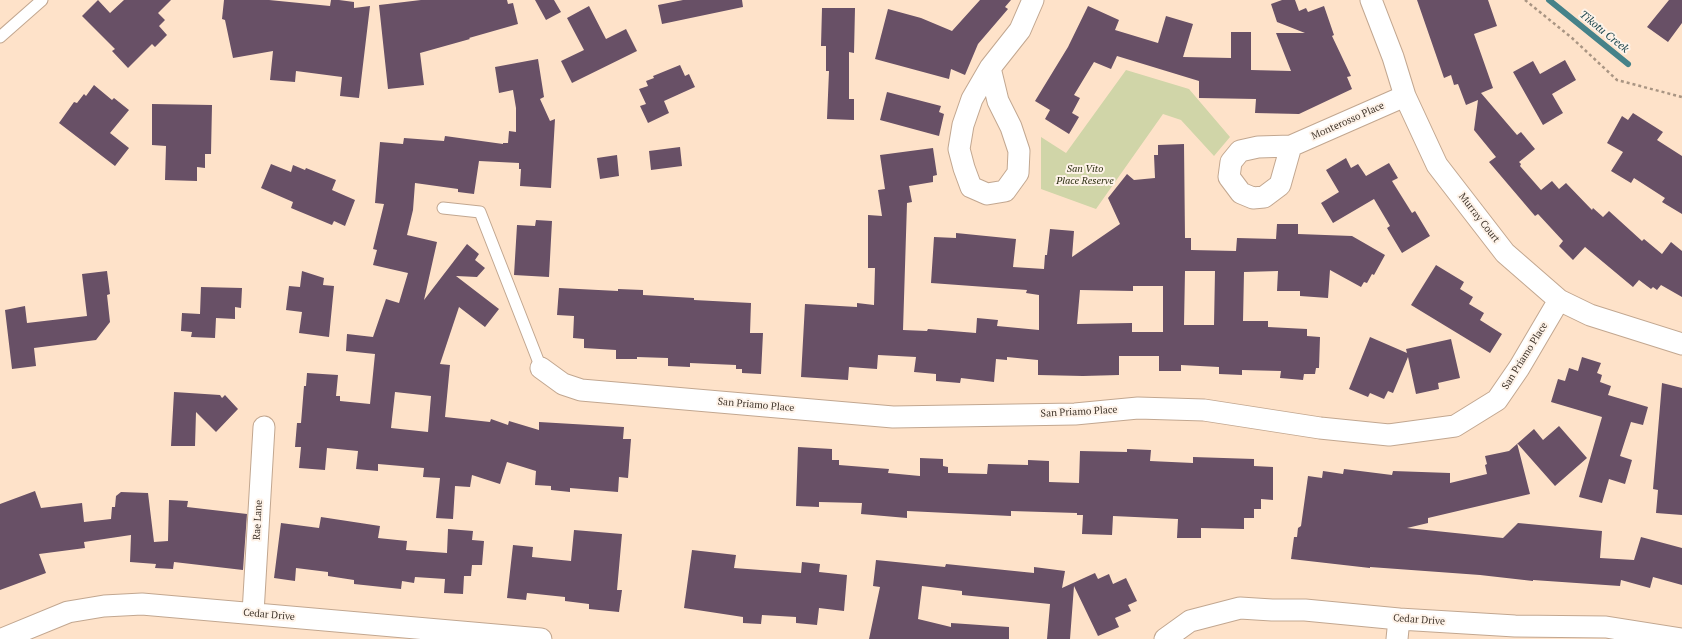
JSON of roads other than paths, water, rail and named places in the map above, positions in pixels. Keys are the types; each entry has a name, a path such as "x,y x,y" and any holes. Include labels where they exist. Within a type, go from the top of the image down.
{"street":[{"path":"990,68 998,101 1011,126 1019,151 1018,173 1005,191 987,194 971,188 960,149 963,125 972,99 990,68 1020,30 1033,0"},
{"name":"Murray Court","path":"1370,0 1393,57 1405,96 1437,164 1505,253 1559,300 1590,315 1682,344"},
{"name":"Monterosso Place","path":"1291,146 1405,96"},
{"name":"San Priamo Place","path":"541,368 563,384 581,390 886,417 1075,414 1138,408 1204,410 1320,428 1388,435 1455,426 1497,400 1520,368 1559,300"},
{"name":"Rae Lane","path":"253,613 264,427"},
{"name":"Cedar Drive","path":"2,639 68,612 104,606 142,604 541,639"},
{"name":"Cedar Drive","path":"1165,639 1190,621 1240,608 1305,610 1398,629 1515,626 1606,627 1681,639"}],"lane":[{"path":"0,37 42,0"},
{"path":"443,208 480,212 541,368"}],"waterway":[{"name":"Tikotu Creek","path":"1549,0 1628,64"}],"park label":[{"name":"San Vito Place Reserve","path":"1085,174"}]}
